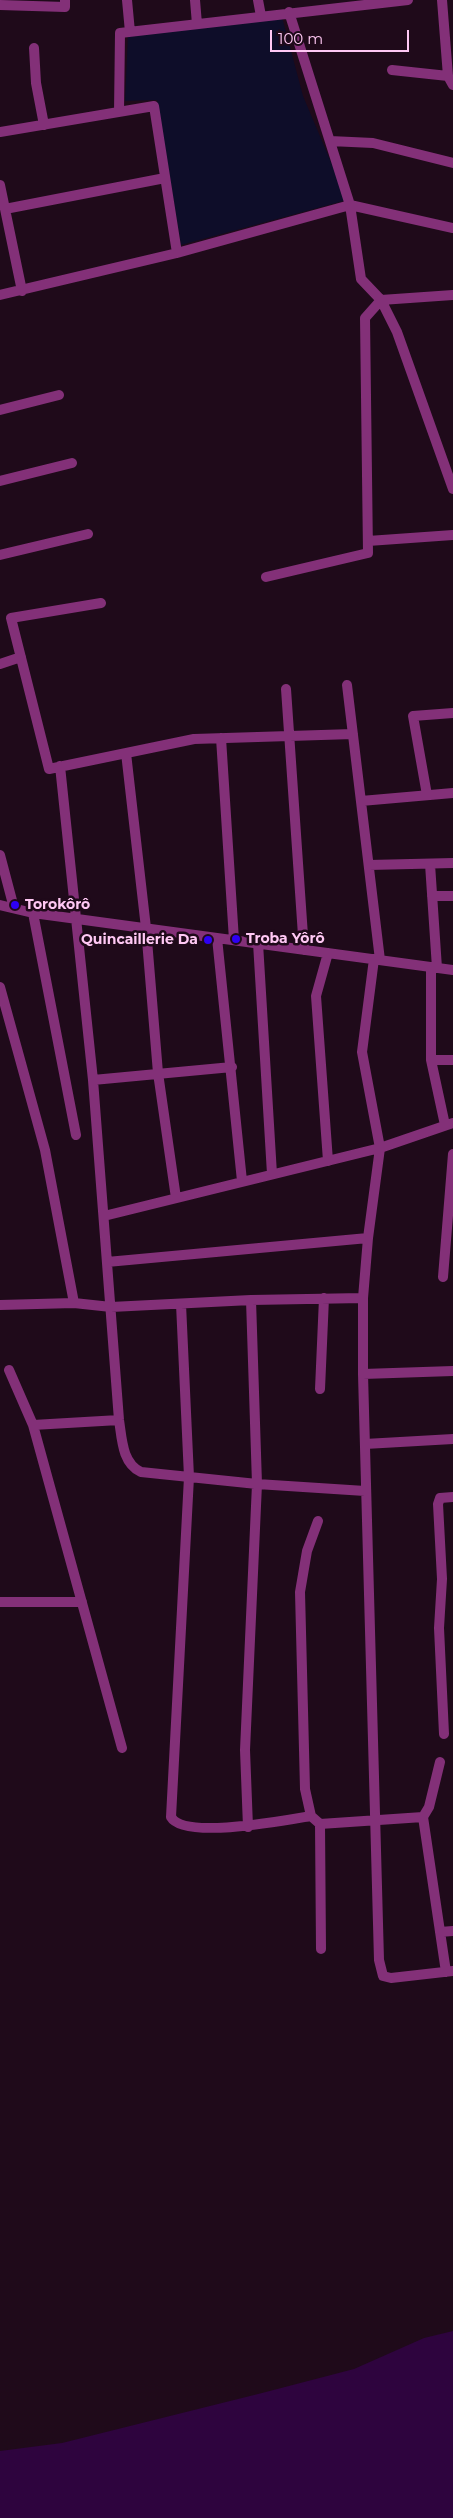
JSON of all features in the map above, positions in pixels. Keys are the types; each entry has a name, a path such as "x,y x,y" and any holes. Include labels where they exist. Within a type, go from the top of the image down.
{"street":[{"path":"0,5 65,7 65,0"},
{"path":"127,0 130,32"},
{"path":"195,0 197,24"},
{"path":"258,0 261,16"},
{"path":"119,112 120,33 289,12 408,0"},
{"path":"392,70 450,81 442,0"},
{"path":"289,12 350,205 361,280 381,300 397,332 453,488"},
{"path":"34,48 36,82 44,125"},
{"path":"0,132 154,106 178,253"},
{"path":"330,141 373,143 453,163"},
{"path":"5,209 165,178"},
{"path":"0,185 22,291"},
{"path":"0,295 178,253 350,205 453,228"},
{"path":"266,577 368,553 365,318 381,300 453,295"},
{"path":"0,410 59,395"},
{"path":"0,481 72,463"},
{"path":"0,555 88,534"},
{"path":"368,541 453,535"},
{"path":"101,603 11,618 49,769 194,739 353,734"},
{"path":"0,664 21,657"},
{"path":"347,686 369,866 377,960 362,1052 380,1148 368,1238 363,1298 363,1374 379,1960 382,1976 400,1978 449,1971 440,1932 424,1817 429,1807 440,1762"},
{"path":"286,689 304,950"},
{"path":"427,795 414,716 453,713"},
{"path":"220,738 234,940"},
{"path":"126,753 146,928 158,1073 176,1198"},
{"path":"60,766 93,1080 118,1420 125,1456 132,1467 141,1472 257,1484 365,1491"},
{"path":"361,801 453,793"},
{"path":"0,855 14,908"},
{"path":"369,866 453,863"},
{"path":"104,1216 380,1148 449,1124 431,1060 434,967 430,864"},
{"path":"432,896 453,896"},
{"path":"0,905 33,912 453,970"},
{"path":"33,912 76,1135"},
{"path":"217,938 232,1067 242,1181"},
{"path":"258,943 272,1174"},
{"path":"328,953 316,996 328,1161"},
{"path":"0,987 45,1150 74,1304"},
{"path":"431,1060 453,1060"},
{"path":"93,1080 232,1067"},
{"path":"443,1277 453,1154"},
{"path":"107,1262 368,1238"},
{"path":"320,1389 324,1298"},
{"path":"0,1305 74,1304 110,1307 251,1300 363,1298"},
{"path":"248,1827 245,1750 257,1484 251,1300"},
{"path":"181,1304 189,1477 171,1817 178,1824 235,1828 311,1816"},
{"path":"9,1370 33,1425 122,1748"},
{"path":"363,1374 453,1371"},
{"path":"33,1425 118,1420"},
{"path":"365,1444 453,1440"},
{"path":"444,1734 439,1628 442,1579 438,1504 440,1498 453,1497"},
{"path":"318,1521 307,1551 299,1607 305,1789 311,1816 320,1824 424,1817"},
{"path":"0,1602 82,1602"},
{"path":"320,1824 321,1949"},
{"path":"440,1932 453,1931"}],"shaded area":[{"path":"282,17 303,96 347,200 181,245 157,100 125,101 128,34"},
{"path":"453,2331 453,2518 0,2518 0,2451 62,2443 354,2369 424,2338"}],"place":[{"name":"Torokôrô","path":"15,905"},
{"name":"Troba Yôrô","path":"236,939"},
{"name":"Quincaillerie Da","path":"208,940"}]}
